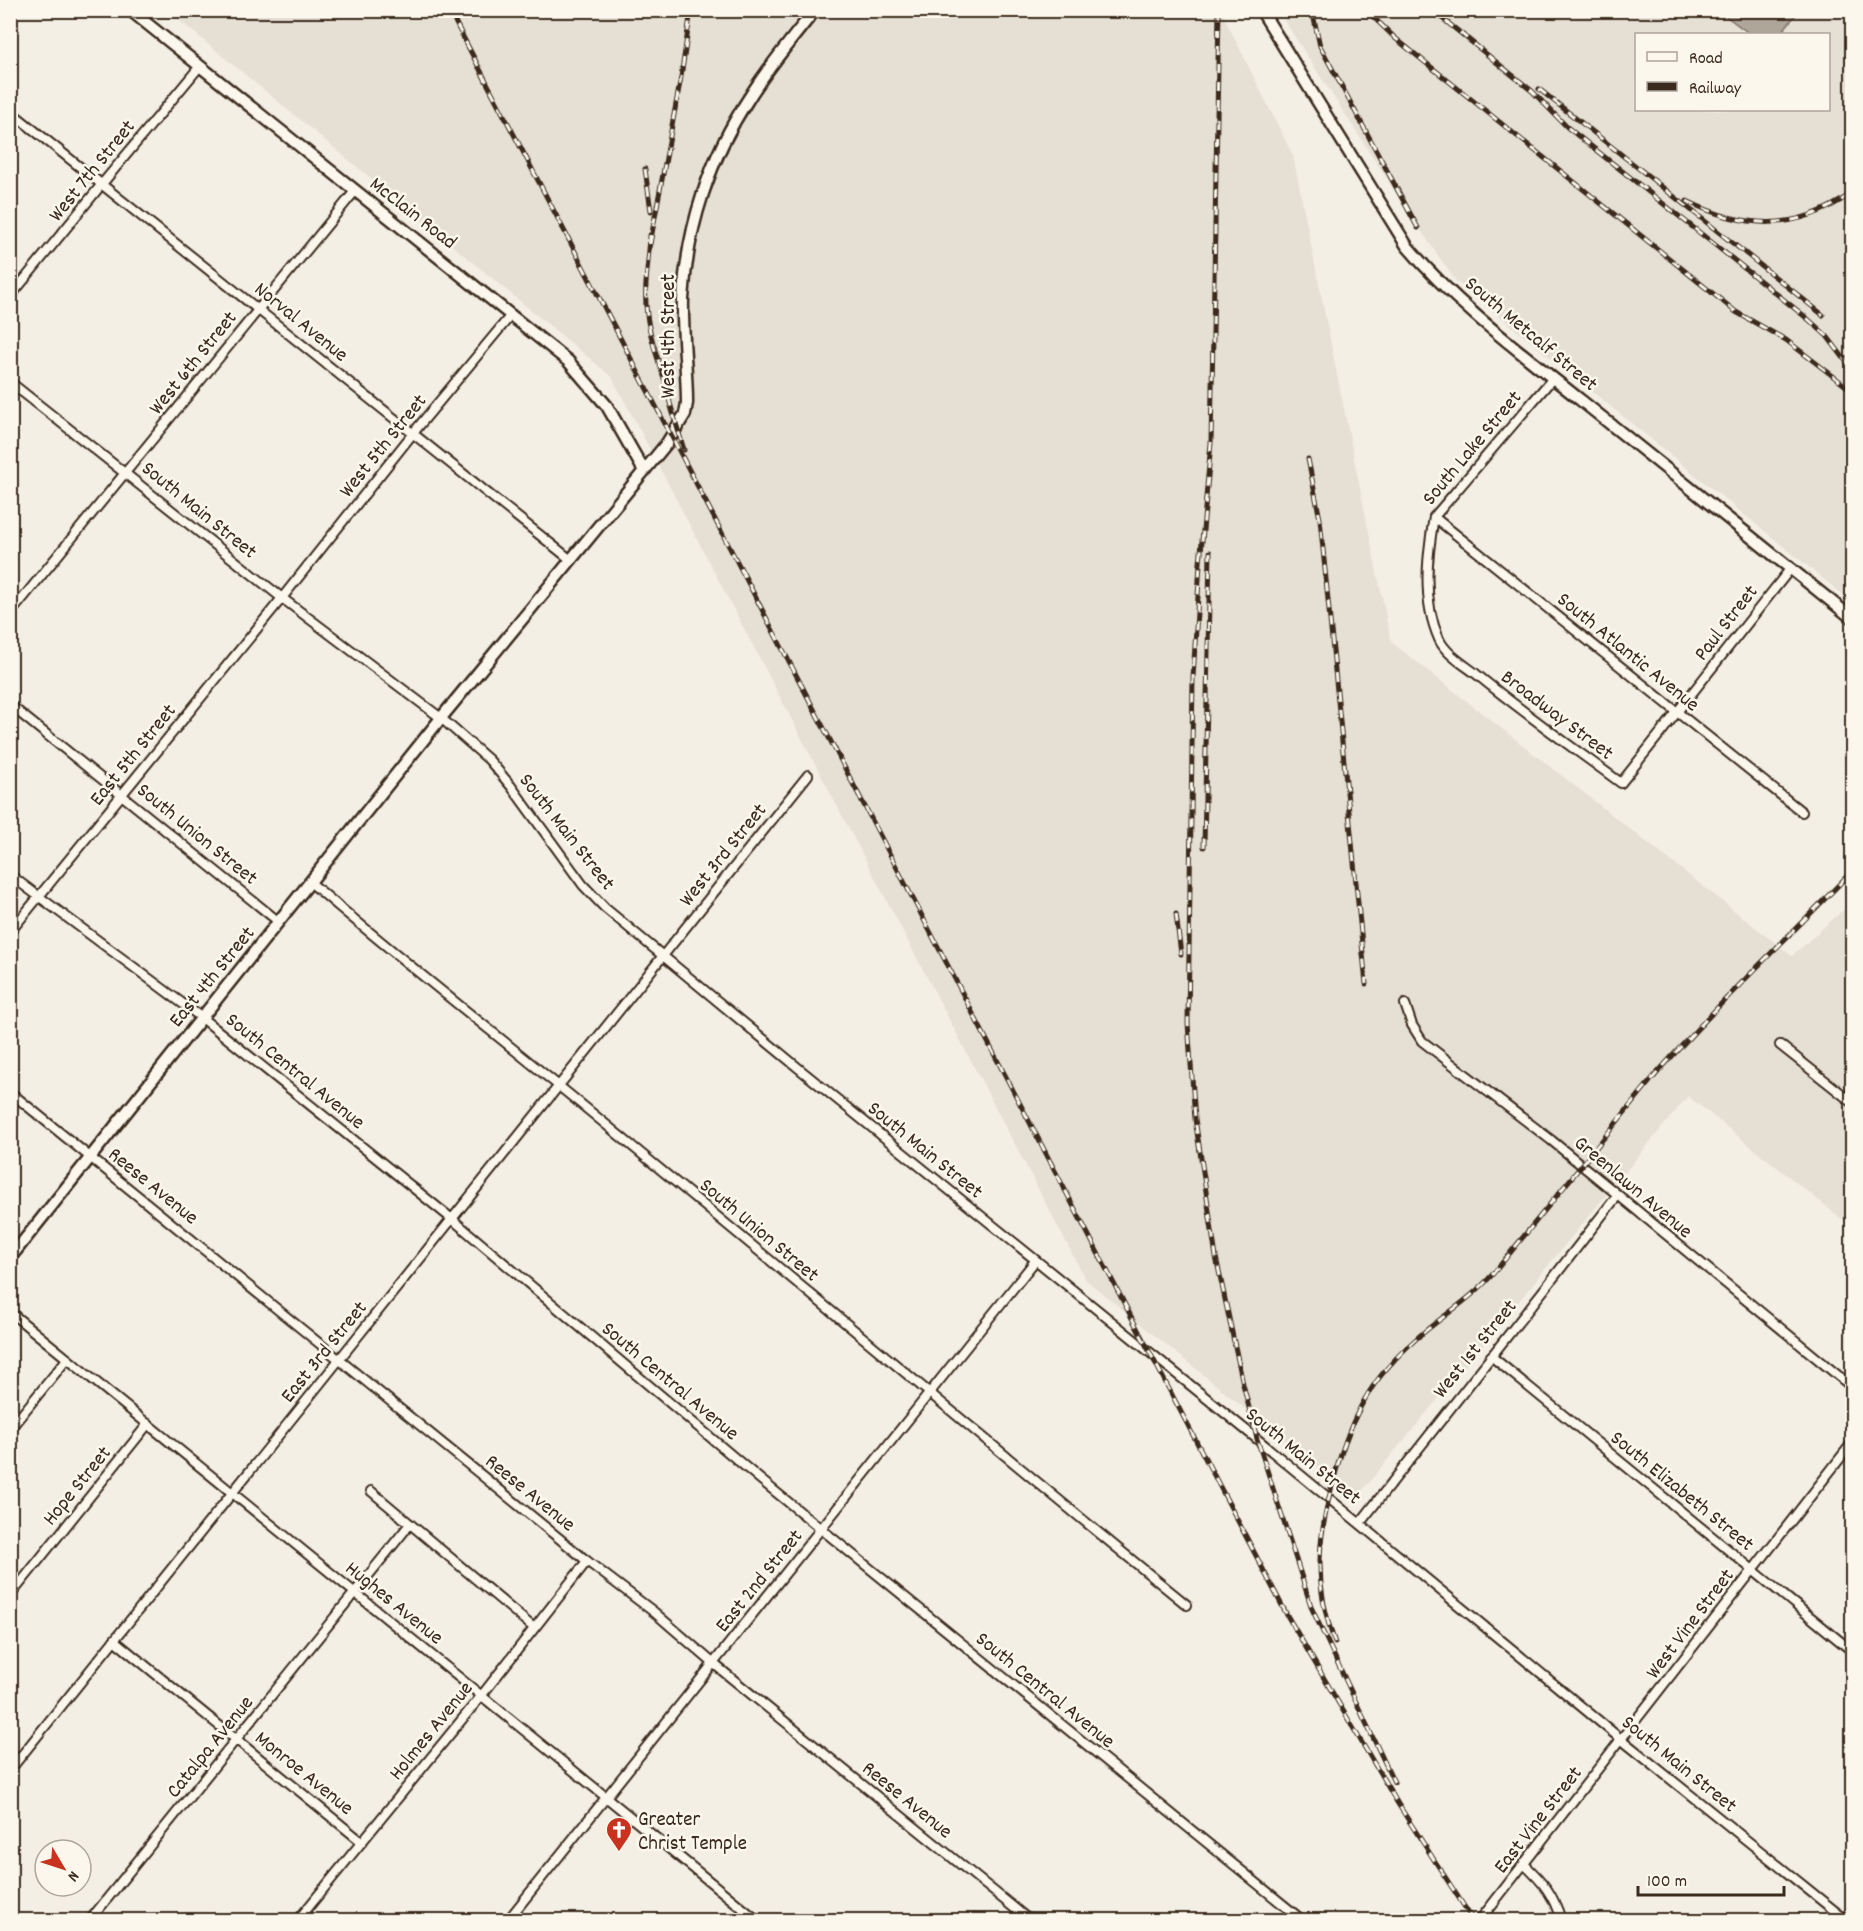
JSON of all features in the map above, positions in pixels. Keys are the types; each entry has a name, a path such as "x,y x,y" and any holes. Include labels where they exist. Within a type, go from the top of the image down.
{"street":[{"name":"McClain Road","path":"130,10 568,362 597,392 619,425 644,471"},
{"name":"West 4th Street","path":"441,718 644,471 678,427 685,414 687,403 683,298 691,237 702,196 721,147 749,98 815,10"},
{"name":"South Metcalf Street","path":"1261,10 1375,197 1421,263 1480,318 1552,378 1852,618"},
{"name":"West 7th Street","path":"10,297 200,66"},
{"name":"Norval Avenue","path":"10,111 414,432 571,560"},
{"name":"West 6th Street","path":"10,614 355,190"},
{"name":"West 5th Street","path":"282,598 414,432 511,315"},
{"name":"South Lake Street","path":"1474,672 1442,645 1432,618 1428,590 1430,541 1434,518 1552,378"},
{"name":"South Main Street","path":"10,382 282,598 441,718 489,760 511,786 583,885 605,908 1035,1261 1360,1523 1622,1740 1846,1920"},
{"name":"South Atlantic Avenue","path":"1434,518 1802,812"},
{"name":"Paul Street","path":"1621,783 1791,568"},
{"name":"East 5th Street","path":"10,932 282,598"},
{"name":"Broadway Street","path":"1474,672 1621,783"},
{"name":"South Union Street","path":"10,705 279,922"},
{"name":"East 4th Street","path":"10,1258 441,718"},
{"name":"West 3rd Street","path":"663,955 808,775"},
{"name":"South Central Avenue","path":"10,875 202,1018 452,1219 822,1529 1302,1920"},
{"name":"South Union Street","path":"310,882 394,954 558,1085 1186,1605"},
{"name":"East 3rd Street","path":"10,1770 663,955"},
{"name":"Greenlawn Avenue","path":"1405,1004 1412,1025 1422,1041 1551,1140 1852,1387"},
{"path":"1780,1045 1852,1102"},
{"name":"Reese Avenue","path":"10,1092 587,1561 654,1612 714,1664 1029,1920"},
{"name":"West 1st Street","path":"1360,1523 1617,1196"},
{"name":"East 2nd Street","path":"508,1920 1035,1261"},
{"name":"Hughes Avenue","path":"10,1312 757,1920"},
{"name":"South Elizabeth Street","path":"1491,1356 1852,1651"},
{"path":"10,1429 67,1359"},
{"name":"Hope Street","path":"10,1596 148,1424"},
{"name":"West Vine Street","path":"1622,1740 1852,1443"},
{"path":"371,1491 534,1628"},
{"name":"Catalpa Avenue","path":"90,1920 410,1524"},
{"name":"Holmes Avenue","path":"298,1920 482,1695 587,1561"},
{"name":"Monroe Avenue","path":"114,1640 362,1842"},
{"name":"East Vine Street","path":"1480,1920 1622,1740"},
{"path":"1524,1864 1544,1883 1554,1899 1561,1920"}],"shaded area":[{"path":"168,11 1221,11 1293,156 1391,642 1792,956 1852,902 1852,1227 1688,1096 1356,1498 1086,1280 612,377"},
{"path":"1278,11 1852,11 1852,602 1456,281"},
{"path":"1719,11 1799,11 1781,33 1749,33"}],"railway":[{"path":"449,10 1288,1617 1398,1804 1473,1920"},
{"path":"650,244 691,10"},
{"path":"1219,10 1211,443 1200,563 1193,678 1188,1023 1195,1119 1216,1257 1257,1439 1312,1609 1394,1782"},
{"path":"1312,10 1320,46 1418,228"},
{"path":"1366,10 1395,38 1736,312 1786,340 1850,389"},
{"path":"1432,10 1532,91 1567,127 1808,319 1827,336 1852,369"},
{"path":"1539,89 1823,315"},
{"path":"645,169 651,211"},
{"path":"1687,201 1729,217 1770,222 1789,221 1809,215 1849,195"},
{"path":"650,235 646,285 647,315 667,388"},
{"path":"666,380 670,403 684,450"},
{"path":"1308,459 1320,519 1366,984"},
{"path":"1204,847 1210,552"},
{"path":"1335,1643 1320,1578 1325,1516 1348,1434 1376,1382 1426,1330 1468,1298 1488,1279 1676,1052 1852,871"},
{"path":"1176,914 1181,954"}],"place":[{"name":"Greater Christ Temple","path":"619,1853"}]}
